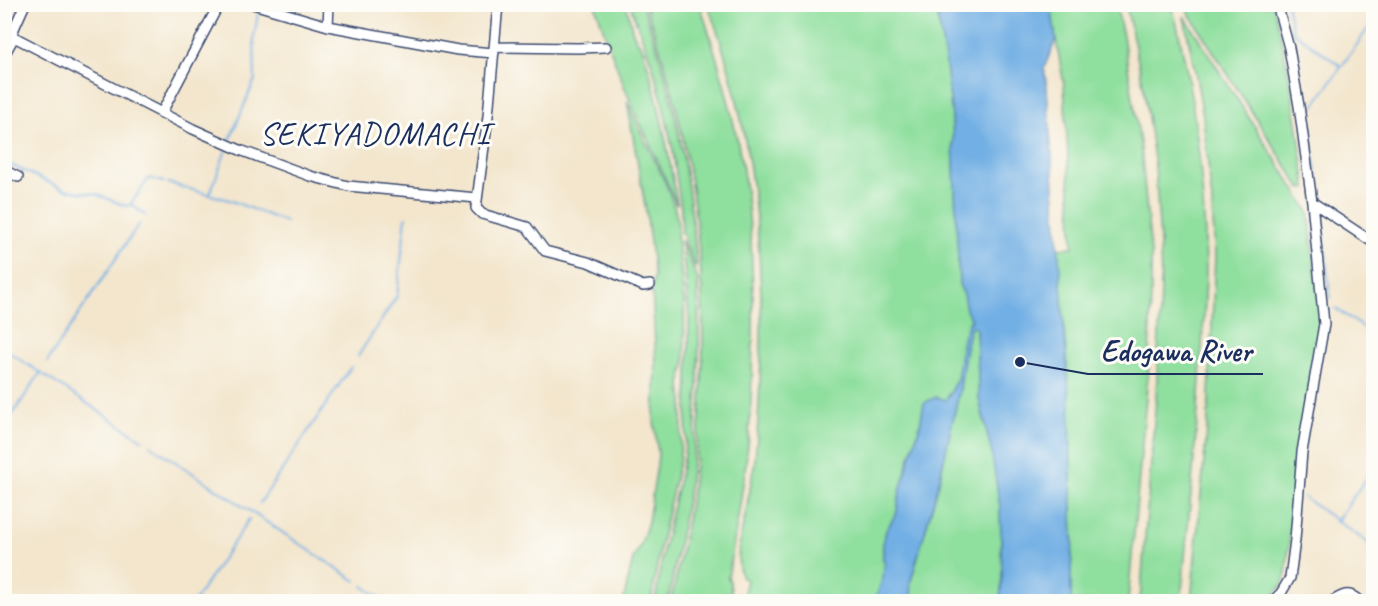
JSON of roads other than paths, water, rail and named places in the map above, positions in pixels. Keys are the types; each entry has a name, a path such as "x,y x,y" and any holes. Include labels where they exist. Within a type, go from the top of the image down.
{"street":[{"path":"4,55 14,37 12,33 25,4"},
{"path":"161,114 219,4"},
{"path":"253,4 328,26 458,50 606,46"},
{"path":"328,26 330,4"},
{"path":"498,4 488,116 476,208 482,214 527,227 545,251 588,262 643,286 650,285"},
{"path":"1277,4 1299,106 1324,324 1302,452 1290,578 1274,599 1286,602"},
{"path":"14,37 161,114 240,150 326,181 348,186 477,198"},
{"path":"4,170 18,177"},
{"path":"1311,202 1374,243"},
{"path":"1331,602 1347,594 1355,596 1360,602"}],"water":[{"path":"937,5 1051,5 1056,40 1044,68 1070,410 1073,541 1071,601 1000,601 1002,575 1000,506 991,449 979,399 974,326 971,327 967,339 960,388 938,486 910,584 913,601 875,601 883,577 885,561 883,560 883,544 886,531 897,512 900,491 920,425 924,403 936,397 946,400 951,393 957,380 963,338 969,322 972,321 966,310 959,284 952,117"}],"waterway":[{"path":"1287,4 1293,32 1341,66"},
{"path":"229,142 255,79 254,37 258,13"},
{"path":"1319,197 1309,113 1374,20"},
{"path":"210,194 227,147"},
{"path":"4,162 64,189 96,194 126,206 130,205 149,178 164,182"},
{"path":"168,183 229,200 286,222"},
{"path":"131,204 145,215"},
{"path":"1322,215 1330,298"},
{"path":"358,356 397,296 406,217"},
{"path":"47,362 139,224"},
{"path":"1335,308 1374,335"},
{"path":"4,349 143,440"},
{"path":"260,503 351,367"},
{"path":"4,427 41,372"},
{"path":"150,445 356,581"},
{"path":"1336,522 1374,467"},
{"path":"1303,497 1374,547"},
{"path":"194,602 249,519"},
{"path":"363,586 386,602"}],"place":[{"name":"Edogawa River","path":"1020,362"}],"district":[{"name":"SEKIYADOMACHI","path":"375,133"}]}
